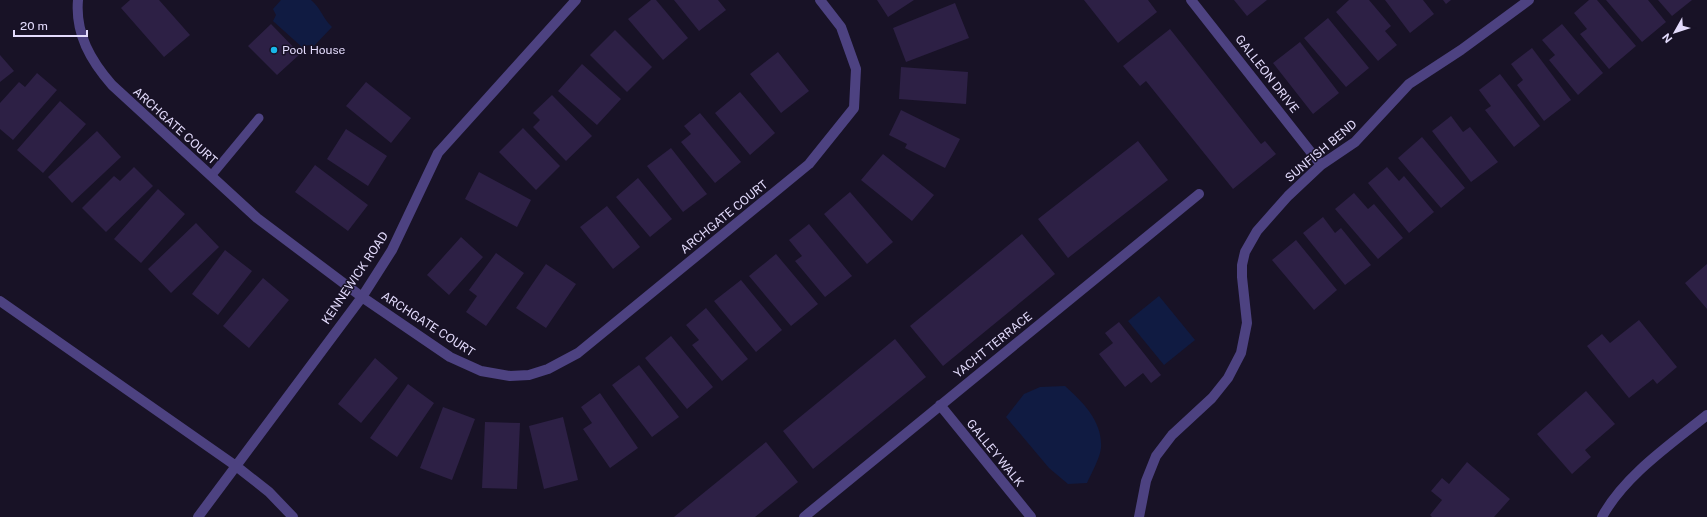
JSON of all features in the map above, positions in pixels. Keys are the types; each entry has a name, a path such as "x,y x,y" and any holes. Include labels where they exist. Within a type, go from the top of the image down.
{"street":[{"name":"ARCHGATE COURT","path":"78,0 78,19 86,49 101,73 112,86 257,218 362,297 450,357 481,371 510,376 529,375 548,369 573,356 809,164 854,108 856,69 841,27 820,0"},
{"name":"KENNEWICK ROAD","path":"198,517 362,297 392,250 438,153 576,0"},
{"name":"GALLEON DRIVE","path":"1191,0 1321,165"},
{"name":"SUNFISH BEND","path":"1139,517 1146,481 1156,456 1172,435 1212,398 1228,378 1241,353 1247,323 1242,265 1250,241 1262,225 1283,201 1321,165 1355,142 1408,84 1462,50 1529,0"},
{"name":"YACHT TERRACE","path":"804,517 1199,194"},
{"path":"0,301 236,466 270,492 293,517"},
{"name":"GALLEY WALK","path":"940,405 1031,517"},
{"path":"1602,517 1609,503 1643,468 1707,415"}],"lane":[{"path":"211,176 259,118"}],"water":[{"path":"281,0 311,0 332,27 313,47 308,45 303,48 273,21 276,15 273,9"},
{"path":"1159,296 1195,340 1164,365 1128,321"},
{"path":"1065,386 1085,406 1099,430 1101,448 1087,483 1068,484 1049,468 1006,417 1024,394 1040,387"}],"building":[{"path":"130,0 159,0 190,35 164,57 121,8"},
{"path":"651,0 656,0 688,38 663,60 628,19"},
{"path":"674,0 718,0 726,10 699,31"},
{"path":"877,0 914,0 888,17"},
{"path":"1084,0 1148,0 1157,12 1118,43"},
{"path":"1234,0 1267,0 1247,16"},
{"path":"1349,0 1369,0 1391,26 1385,31 1397,45 1378,61 1336,12"},
{"path":"1385,0 1423,0 1434,14 1410,33"},
{"path":"1443,0 1451,0 1446,4"},
{"path":"1589,0 1597,0 1636,46 1609,69 1580,34 1587,29 1574,13"},
{"path":"1606,0 1648,0 1666,22 1642,42"},
{"path":"1658,0 1692,0 1672,16"},
{"path":"955,3 969,38 906,62 893,28"},
{"path":"1328,18 1369,68 1346,87 1304,38"},
{"name":"Pool House","path":"271,24 300,54 277,75 248,46"},
{"path":"1562,24 1603,73 1578,95 1549,60 1555,55 1542,40"},
{"path":"1170,29 1261,144 1265,141 1276,154 1233,189 1146,81 1140,86 1123,66"},
{"path":"615,30 652,67 627,92 590,55"},
{"path":"1300,42 1339,93 1313,114 1273,63"},
{"path":"1532,48 1571,100 1544,121 1517,85 1523,80 1511,64"},
{"path":"778,52 809,91 781,113 750,74"},
{"path":"0,55 14,71 0,82"},
{"path":"582,64 621,99 597,125 558,91"},
{"path":"901,67 968,72 966,104 899,99"},
{"path":"37,73 57,90 13,140 0,129 0,103 19,82 25,87"},
{"path":"1500,74 1540,126 1514,147 1485,110 1491,106 1479,90"},
{"path":"366,82 411,118 391,143 346,106"},
{"path":"740,92 775,133 750,155 715,113"},
{"path":"552,95 592,136 566,161 533,127 540,120 533,113"},
{"path":"60,101 86,124 43,173 17,150"},
{"path":"901,110 960,139 945,168 905,148 907,144 889,135"},
{"path":"700,113 741,162 715,183 681,142 691,134 684,126"},
{"path":"1451,116 1463,132 1470,127 1498,162 1471,182 1432,131"},
{"path":"523,128 560,166 536,190 499,152"},
{"path":"346,129 387,156 368,186 327,159"},
{"path":"97,131 121,157 72,203 48,177"},
{"path":"1422,137 1465,188 1441,208 1398,158"},
{"path":"1138,141 1168,180 1068,258 1038,219"},
{"path":"671,148 707,194 683,212 647,166"},
{"path":"883,154 934,195 912,221 861,180"},
{"path":"315,165 368,205 348,231 295,192"},
{"path":"134,167 153,186 106,232 82,208 114,176 120,181"},
{"path":"1387,167 1399,181 1404,176 1434,212 1409,233 1368,183"},
{"path":"479,172 531,200 517,227 465,199"},
{"path":"638,178 672,219 650,237 616,197"},
{"path":"158,189 185,214 141,263 114,239"},
{"path":"850,192 893,242 867,264 824,214"},
{"path":"1354,193 1368,209 1374,204 1403,238 1378,259 1335,209"},
{"path":"607,206 640,247 613,269 580,227"},
{"path":"1323,217 1335,233 1341,228 1371,265 1345,285 1303,233"},
{"path":"196,223 219,247 171,293 148,269"},
{"path":"809,224 852,276 825,297 795,261 802,256 789,240"},
{"path":"1022,234 1055,274 943,366 910,326"},
{"path":"461,237 483,257 449,295 427,275"},
{"path":"1296,240 1337,290 1314,310 1272,260"},
{"path":"225,250 252,271 218,315 192,294"},
{"path":"496,253 524,273 486,326 466,312 477,296 469,290"},
{"path":"776,254 818,304 791,326 749,276"},
{"path":"546,264 576,284 546,328 516,308"},
{"path":"1707,264 1707,309 1685,283"},
{"path":"263,278 289,300 249,348 223,326"},
{"path":"741,280 782,330 756,352 714,301"},
{"path":"706,308 748,359 722,381 692,345 699,340 686,325"},
{"path":"1639,320 1677,367 1657,384 1653,379 1629,398 1587,346 1602,334 1610,343"},
{"path":"1119,322 1161,375 1151,383 1143,373 1125,387 1099,354 1113,343 1105,333"},
{"path":"671,336 713,387 687,409 645,358"},
{"path":"895,339 926,377 813,469 783,431"},
{"path":"375,358 398,378 361,423 338,404"},
{"path":"639,365 679,417 652,437 612,385"},
{"path":"408,384 434,403 397,457 370,438"},
{"path":"1586,391 1615,424 1585,450 1591,457 1572,474 1537,434"},
{"path":"600,393 638,448 610,468 583,429 592,423 581,407"},
{"path":"443,407 475,419 452,480 420,468"},
{"path":"563,417 578,480 544,489 529,426"},
{"path":"485,422 520,423 517,489 482,488"},
{"path":"766,442 798,482 755,517 674,517"},
{"path":"1467,462 1510,499 1494,517 1432,517 1430,515 1442,500 1431,491 1442,478 1449,484"}],"place":[{"name":"Pool House","path":"274,50"}]}
